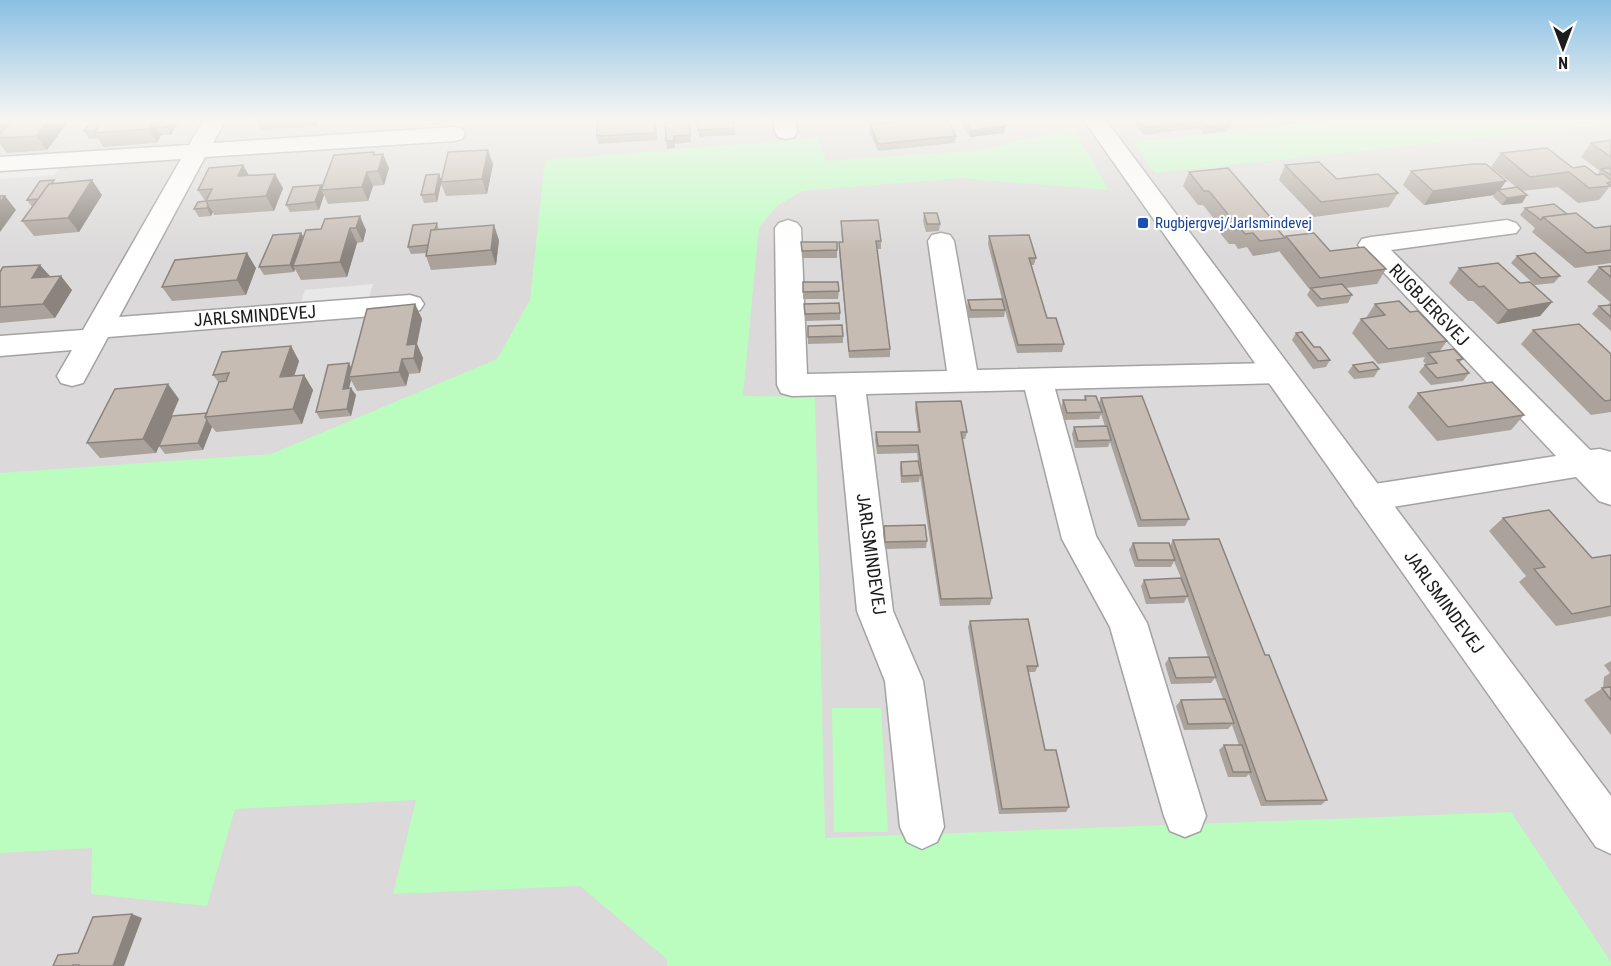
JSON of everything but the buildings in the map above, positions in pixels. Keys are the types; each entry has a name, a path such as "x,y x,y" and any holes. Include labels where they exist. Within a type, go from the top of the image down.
{"street":[{"path":"72,376 189,164"},
{"name":"JARLSMINDEVEJ","path":"1126,164 1611,832"},
{"path":"788,228 792,385 1277,373"},
{"name":"RUGBJERGVEJ","path":"1507,228 1371,245 1598,462 1611,492"},
{"path":"941,242 964,381"},
{"name":"JARLSMINDEVEJ","path":"0,346 96,333 410,304"},
{"path":"1037,379 1079,539 1128,623 1185,816"},
{"name":"JARLSMINDEVEJ","path":"850,384 875,610 904,681 922,827"},
{"path":"1368,498 1598,462"}],"shaded area":[{"path":"0,164 1611,164 1611,966 0,966"},
{"path":"0,164 61,164 54,175 0,179"},
{"path":"373,284 366,308 297,313 305,290"}],"green space":[{"path":"545,164 1094,164 1109,190 960,178 802,191 778,205 759,227 743,396 815,397 825,838 1511,812 1611,962 1611,966 667,966 667,959 580,886 393,894 416,800 235,809 207,906 91,894 92,848 0,853 0,473 271,454 497,359 530,300"},
{"path":"1148,164 1238,164 1155,173"},
{"path":"832,708 881,708 888,832 834,832"}],"place":[{"name":"Rugbjergvej/Jarlsmindevej","path":"1143,223"}]}
